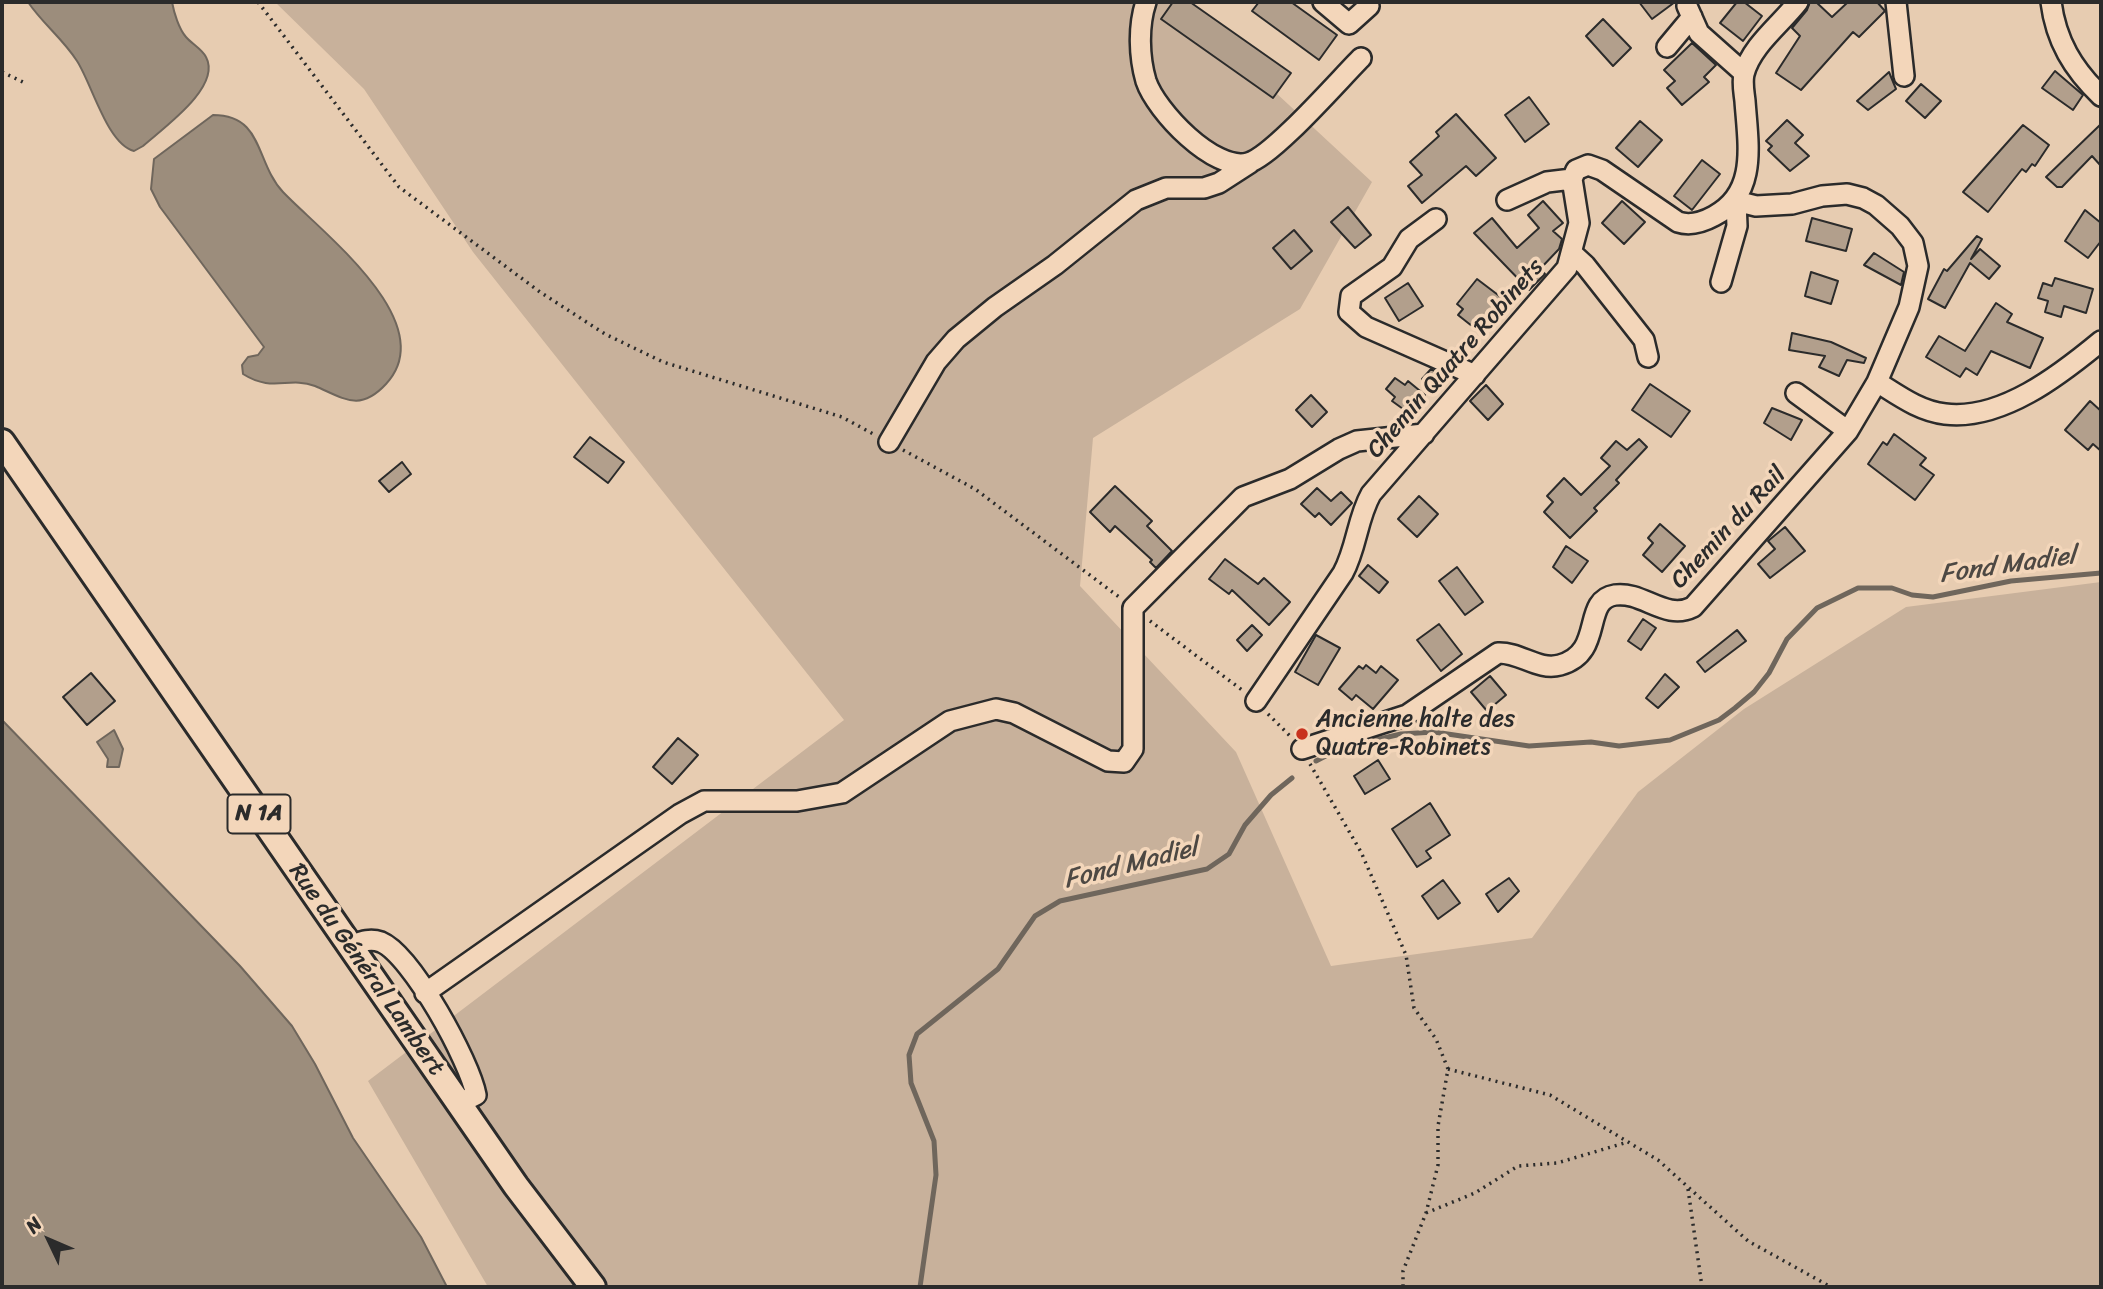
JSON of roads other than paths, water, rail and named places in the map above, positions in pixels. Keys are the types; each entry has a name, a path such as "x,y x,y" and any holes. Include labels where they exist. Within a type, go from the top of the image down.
{"main road":[{"name":"Rue du Général Lambert","path":"2,442 458,1104 593,1287"}],"street":[{"path":"1146,2 1140,37 1146,79 1152,96 1204,150 1222,162 1251,163"},
{"path":"1323,2 1349,24 1369,6"},
{"path":"1507,200 1547,182 1572,178 1579,168 1593,166 1686,225 1708,219 1736,201 1744,186 1747,168 1744,72 1751,57 1798,2"},
{"path":"1896,2 1904,76"},
{"path":"2051,2 2060,41 2083,79 2101,96"},
{"path":"1667,47 1689,12 1699,33 1744,72"},
{"path":"889,442 936,362 956,339 995,307 1055,265 1136,200 1166,188 1204,188 1219,183 1251,163 1278,142 1361,58"},
{"name":"Chemin Quatre Robinets","path":"1256,701 1343,573 1353,553 1362,509 1371,494 1559,279 1573,254 1579,223 1572,178"},
{"name":"Chemin du Rail","path":"1302,749 1407,715 1498,653 1520,656 1545,667 1573,660 1590,640 1594,611 1607,598 1624,595 1676,612 1693,607 1848,431 1877,382 1915,287 1918,265 1913,243 1876,205 1846,194 1822,196 1792,204 1756,206 1736,201"},
{"path":"1721,282 1737,226 1736,201"},
{"path":"1436,219 1409,239 1392,267 1351,296 1349,312 1366,327 1475,375"},
{"path":"1573,254 1644,340 1647,357"},
{"path":"1877,382 1926,409 1946,414 1979,411 2046,385 2101,341"},
{"path":"1796,393 1848,431"},
{"path":"425,993 680,814 704,801 797,800 842,793 950,721 996,709 1014,713 1108,761 1124,762 1133,749 1133,608 1243,497 1290,479 1357,441 1424,434"},
{"path":"350,946 369,939 383,943 414,974 472,1076 475,1095 458,1104"}],"waterway":[{"name":"Fond Madiel","path":"1316,761 1341,748 1401,734 1434,732 1529,746 1591,742 1619,746 1670,740 1719,720 1735,708 1754,692 1769,673 1787,639 1817,608 1858,588 1892,588 1912,595 1933,597 2011,581 2101,573"},
{"name":"Fond Madiel","path":"920,1287 936,1175 934,1141 911,1083 909,1055 917,1034 998,969 1035,916 1060,901 1207,869 1229,854 1245,825 1271,795 1292,778"}],"place":[{"name":"Ancienne halte des Quatre-Robinets","path":"1302,734"}]}
